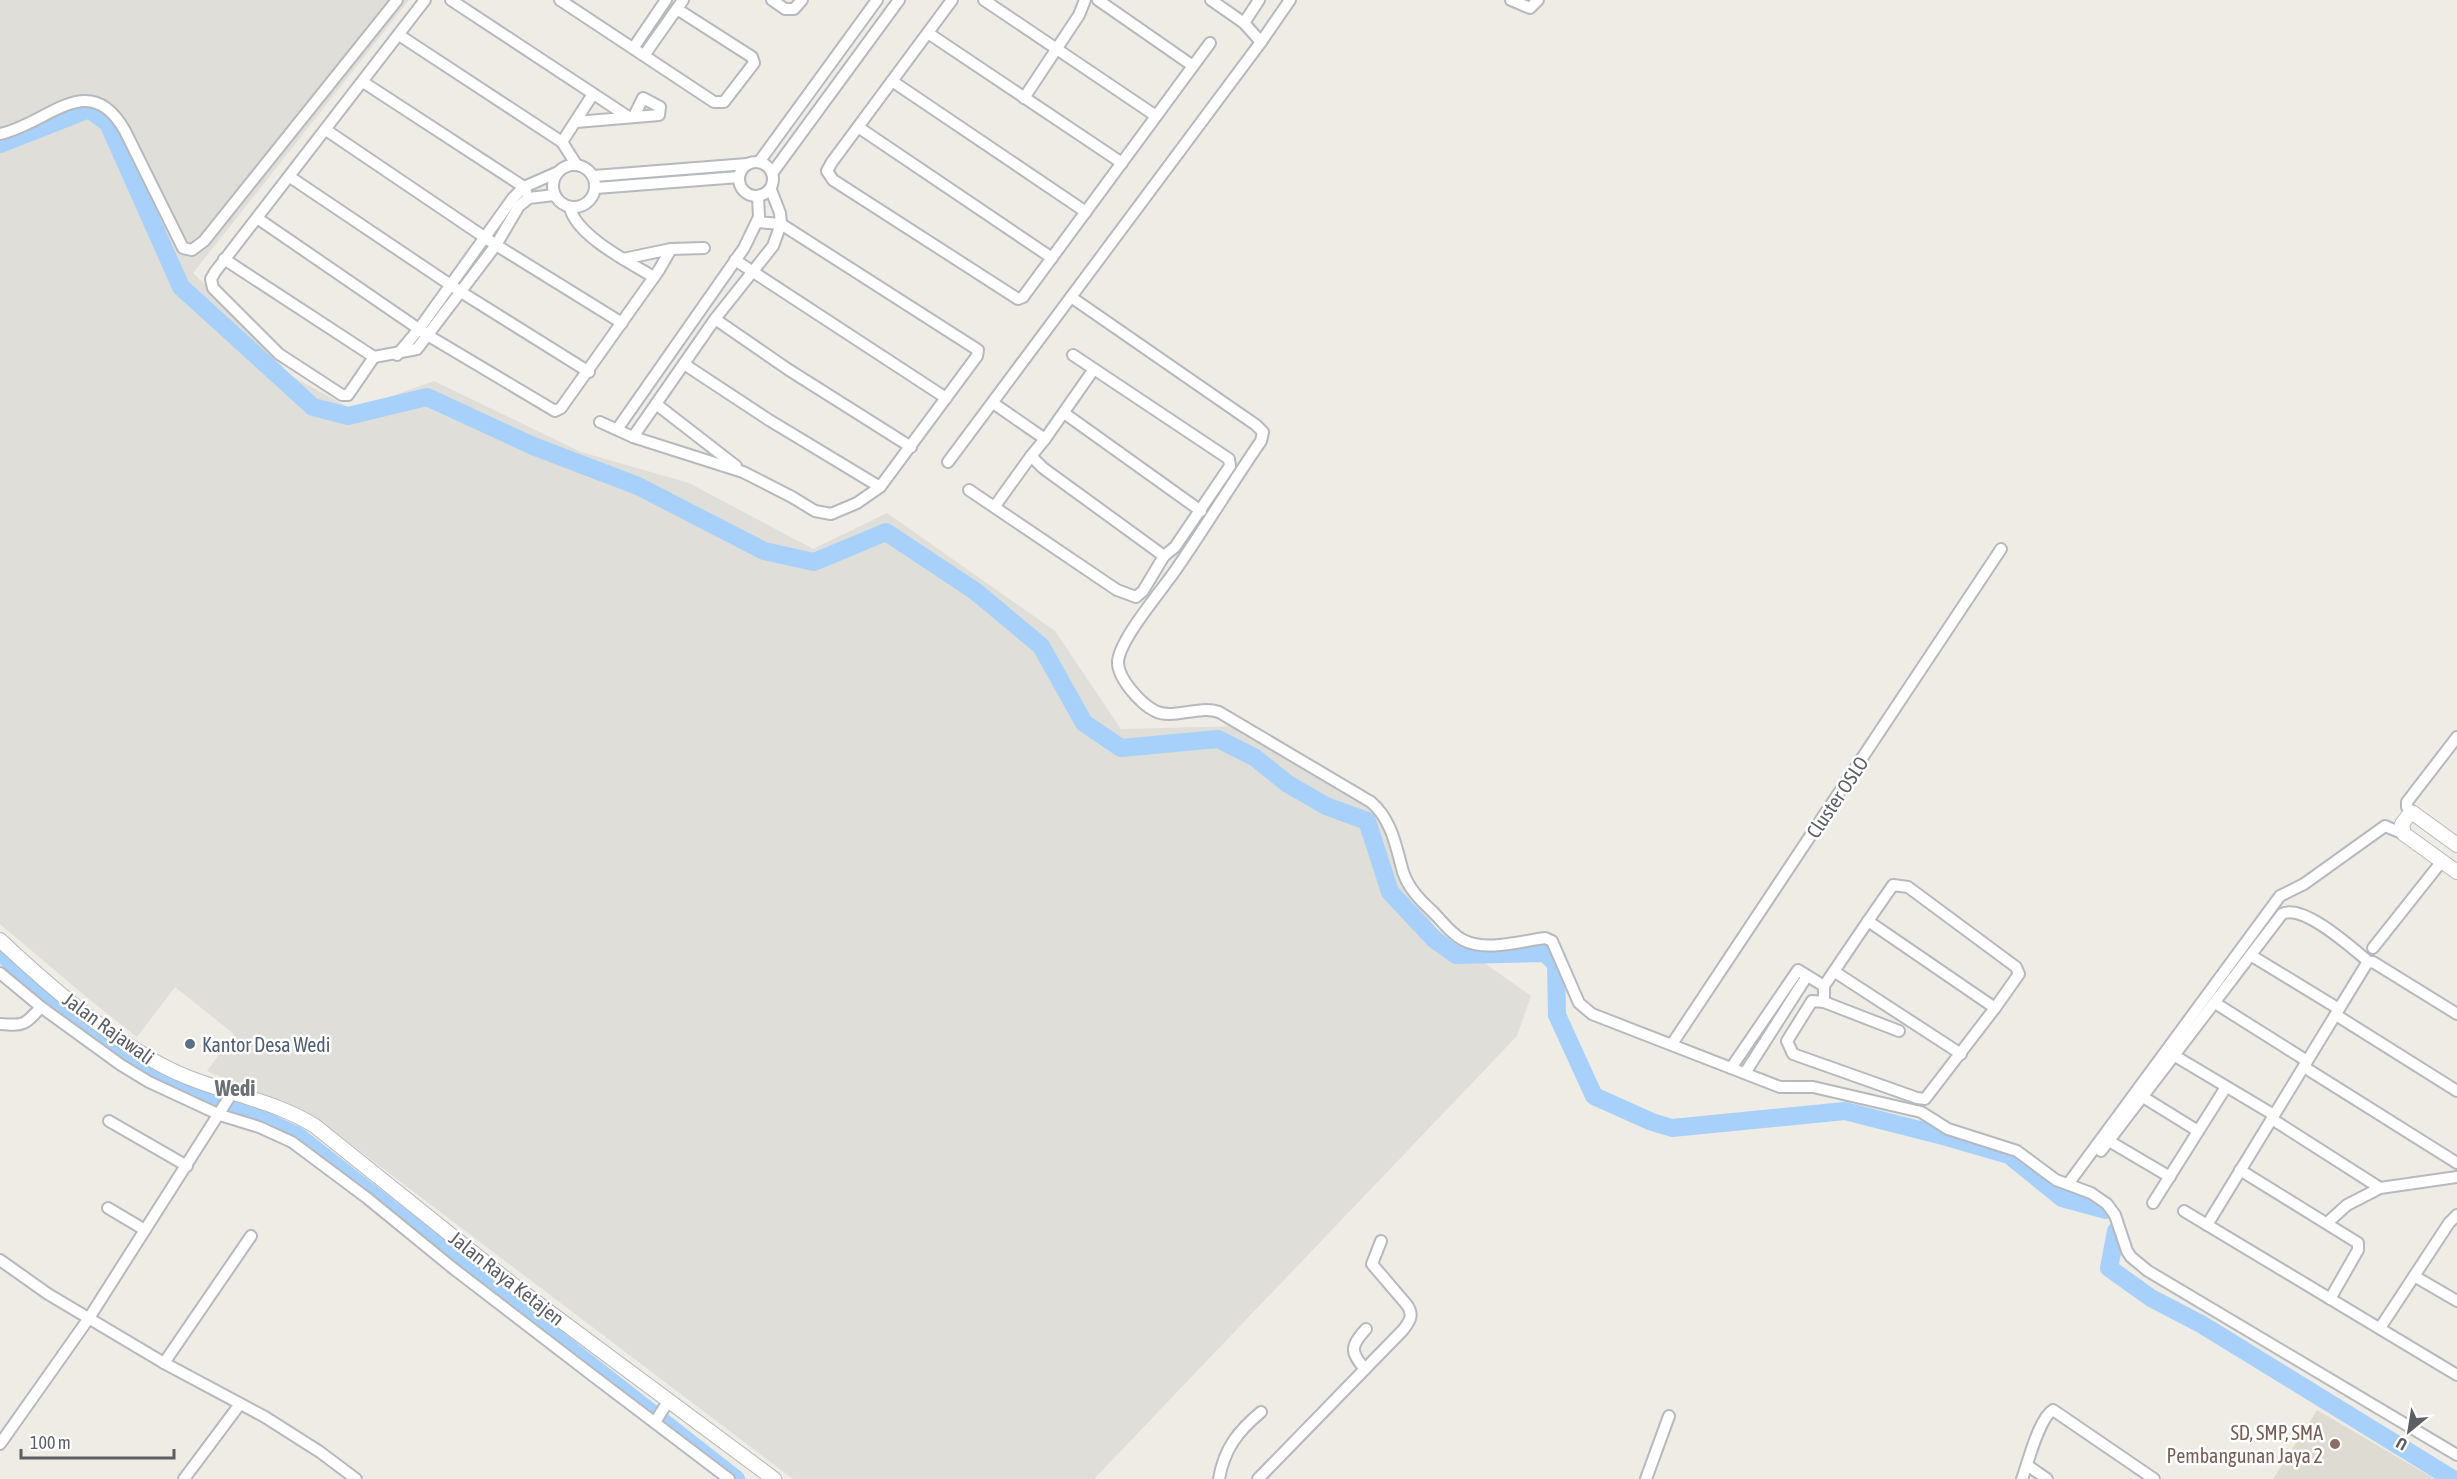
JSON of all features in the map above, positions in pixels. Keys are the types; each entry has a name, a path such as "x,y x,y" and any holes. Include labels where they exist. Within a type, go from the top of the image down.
{"street":[{"path":"0,134 21,127 59,108 82,101 104,105 116,115 125,131 183,248 192,250 204,241 397,0"},
{"path":"375,357 350,392 345,395 285,359 213,288 212,276 425,0"},
{"path":"451,0 630,116 576,122"},
{"path":"560,0 718,104 724,102 754,63 752,57 680,4 645,54"},
{"path":"634,47 665,0"},
{"path":"772,0 785,9 794,9 802,0"},
{"path":"759,162 877,0"},
{"path":"772,172 899,0"},
{"path":"952,0 828,166 827,171 833,180 1014,298 1023,297 1210,43"},
{"path":"984,0 1156,116"},
{"path":"1024,98 1079,15 1085,0"},
{"path":"1079,15 1098,0 1193,66"},
{"path":"1211,0 1244,23 1261,42"},
{"path":"1244,23 1259,0"},
{"path":"948,462 1290,0"},
{"path":"1511,0 1530,8 1538,0"},
{"path":"928,33 1122,163"},
{"path":"399,35 562,142 576,164"},
{"path":"892,81 1086,212"},
{"path":"363,82 524,187 529,198"},
{"path":"562,142 593,94"},
{"path":"858,127 1052,258"},
{"path":"326,130 496,245 622,323"},
{"path":"594,176 759,162 767,165 772,172 774,181 771,190 780,213 781,224 772,246 715,319 633,437"},
{"path":"397,355 486,238 507,205 524,187 556,173 565,166 576,164 586,168 594,176 596,188 591,200 580,207 570,207 560,203 554,195 552,184 556,173"},
{"path":"747,164 739,177 740,185 744,191 758,197"},
{"path":"290,177 461,292 589,372"},
{"path":"596,188 739,177"},
{"path":"758,197 771,190"},
{"path":"224,259 375,357 397,355 417,350 429,336 496,245 519,206 529,198 554,195"},
{"path":"618,428 735,260 757,222 758,197"},
{"path":"570,207 571,216 579,226 623,259 654,277"},
{"path":"257,218 429,336 555,411 561,408 589,372 671,249"},
{"path":"600,422 618,428 633,437 743,472 823,514 841,511 880,487 977,356 978,350 781,224 757,222"},
{"path":"623,259 671,249 704,248"},
{"path":"735,260 946,399"},
{"path":"1071,297 1263,432 1261,441 1121,651 1118,664 1124,680 1155,711 1168,714 1202,708 1218,712 1371,802 1388,823 1407,883 1414,894 1454,933 1472,944 1499,944 1545,938 1552,941 1584,1010 1780,1087 1813,1087 1921,1112 1948,1129 2017,1151 2056,1179 2091,1193 2107,1204 2115,1215 2127,1251 2148,1271 2457,1455"},
{"path":"715,319 789,370 911,447"},
{"path":"684,333 699,342"},
{"path":"969,490 1117,590 1136,597 1143,591 1164,556 1176,547 1201,511 1230,466 1229,459 1073,355"},
{"path":"684,364 769,420 880,487"},
{"path":"995,506 1094,369"},
{"path":"653,378 667,387"},
{"path":"993,403 1045,439"},
{"path":"656,404 743,472"},
{"path":"1064,413 1201,511"},
{"path":"1031,456 1065,486 1164,556"},
{"name":"Cluster OSLO","path":"1672,1044 2001,549"},
{"path":"2457,737 2409,798 2407,807 2457,845"},
{"path":"2068,1184 2280,896 2304,884 2385,826 2411,812"},
{"path":"2404,834 2402,824 2411,812"},
{"path":"2385,826 2404,834 2457,872"},
{"path":"2373,948 2442,861"},
{"path":"1824,1002 1824,986 1893,885 1908,887 2016,967 2019,974 1925,1099 1793,1054 1787,1041 1812,1001 1824,1002 1899,1031"},
{"path":"2101,1151 2252,956 2279,916 2290,911 2300,913 2319,924 2369,962 2457,1014"},
{"path":"1868,921 1995,1008"},
{"name":"Jalan Rajawali","path":"0,940 60,993 143,1053 187,1077 231,1095"},
{"path":"2252,956 2457,1091"},
{"path":"2207,1225 2363,967 2369,962"},
{"path":"1835,972 1961,1054"},
{"path":"0,973 41,1007 121,1065 149,1082 292,1142 729,1479"},
{"path":"1731,1068 1803,973"},
{"path":"1745,1073 1803,973"},
{"path":"1803,973 1824,986"},
{"path":"2215,1004 2457,1163"},
{"path":"0,1024 27,1023 41,1007"},
{"path":"2175,1056 2380,1188"},
{"path":"2154,1203 2226,1087"},
{"path":"0,1444 89,1318 231,1095"},
{"name":"Jalan Raya Ketajen","path":"231,1095 286,1111 321,1130 517,1288 668,1403 774,1479"},
{"path":"2143,1097 2198,1131"},
{"path":"109,1121 187,1166"},
{"path":"2109,1141 2170,1177"},
{"path":"2240,1170 2357,1242 2359,1245 2330,1299"},
{"path":"2327,1223 2347,1205 2380,1188 2457,1177"},
{"path":"108,1208 145,1230"},
{"path":"2184,1211 2457,1375"},
{"path":"2380,1329 2414,1276 2454,1222"},
{"path":"164,1363 251,1236"},
{"path":"1258,1479 1403,1330 1411,1315 1407,1305 1372,1264 1381,1240"},
{"path":"0,1260 48,1294 164,1363 265,1417 320,1452 356,1479"},
{"path":"2414,1276 2457,1301"},
{"path":"1365,1369 1355,1358 1353,1351 1354,1344 1366,1329"},
{"path":"656,1421 668,1403"},
{"path":"184,1479 240,1404"},
{"path":"2022,1479 2043,1422 2048,1413 2054,1410 2154,1479"},
{"path":"1219,1479 1227,1448 1246,1424 1261,1412"},
{"path":"1646,1479 1669,1416"},
{"path":"2027,1465 2048,1479"},
{"path":"709,1479 718,1471"}],"shaded area":[{"path":"0,0 409,0 193,273 269,346 286,373 353,410 434,381 581,452 689,483 813,549 887,513 1055,631 1121,729 1243,726 1380,806 1433,926 1531,996 1517,1036 1094,1479 793,1479 315,1117 207,1071 234,1034 175,987 137,1037 0,924"},
{"name":"SD, SMP, SMA Pembangunan Jaya 2","path":"2317,1410 2435,1479 2273,1479"}],"waterway":[{"path":"0,144 89,109 108,123 181,287 313,407 348,416 427,397 533,446 638,486 764,551 814,562 886,532 975,591 1041,646 1084,723 1121,748 1218,739 1254,757 1288,784 1326,806 1367,821 1390,892 1435,940 1456,955 1545,953 1556,964 1557,1015 1594,1096 1652,1122 1672,1128 1845,1111 2009,1155 2062,1198 2106,1210"},
{"path":"0,952 97,1036 152,1068 298,1136 736,1479"},
{"path":"2116,1231 2109,1268 2151,1298 2201,1324 2453,1479"}],"place":[{"name":"Kantor Desa Wedi","path":"190,1044"},
{"name":"SD, SMP, SMA Pembangunan Jaya 2","path":"2335,1444"}],"district":[{"name":"Wedi","path":"235,1088"}]}
